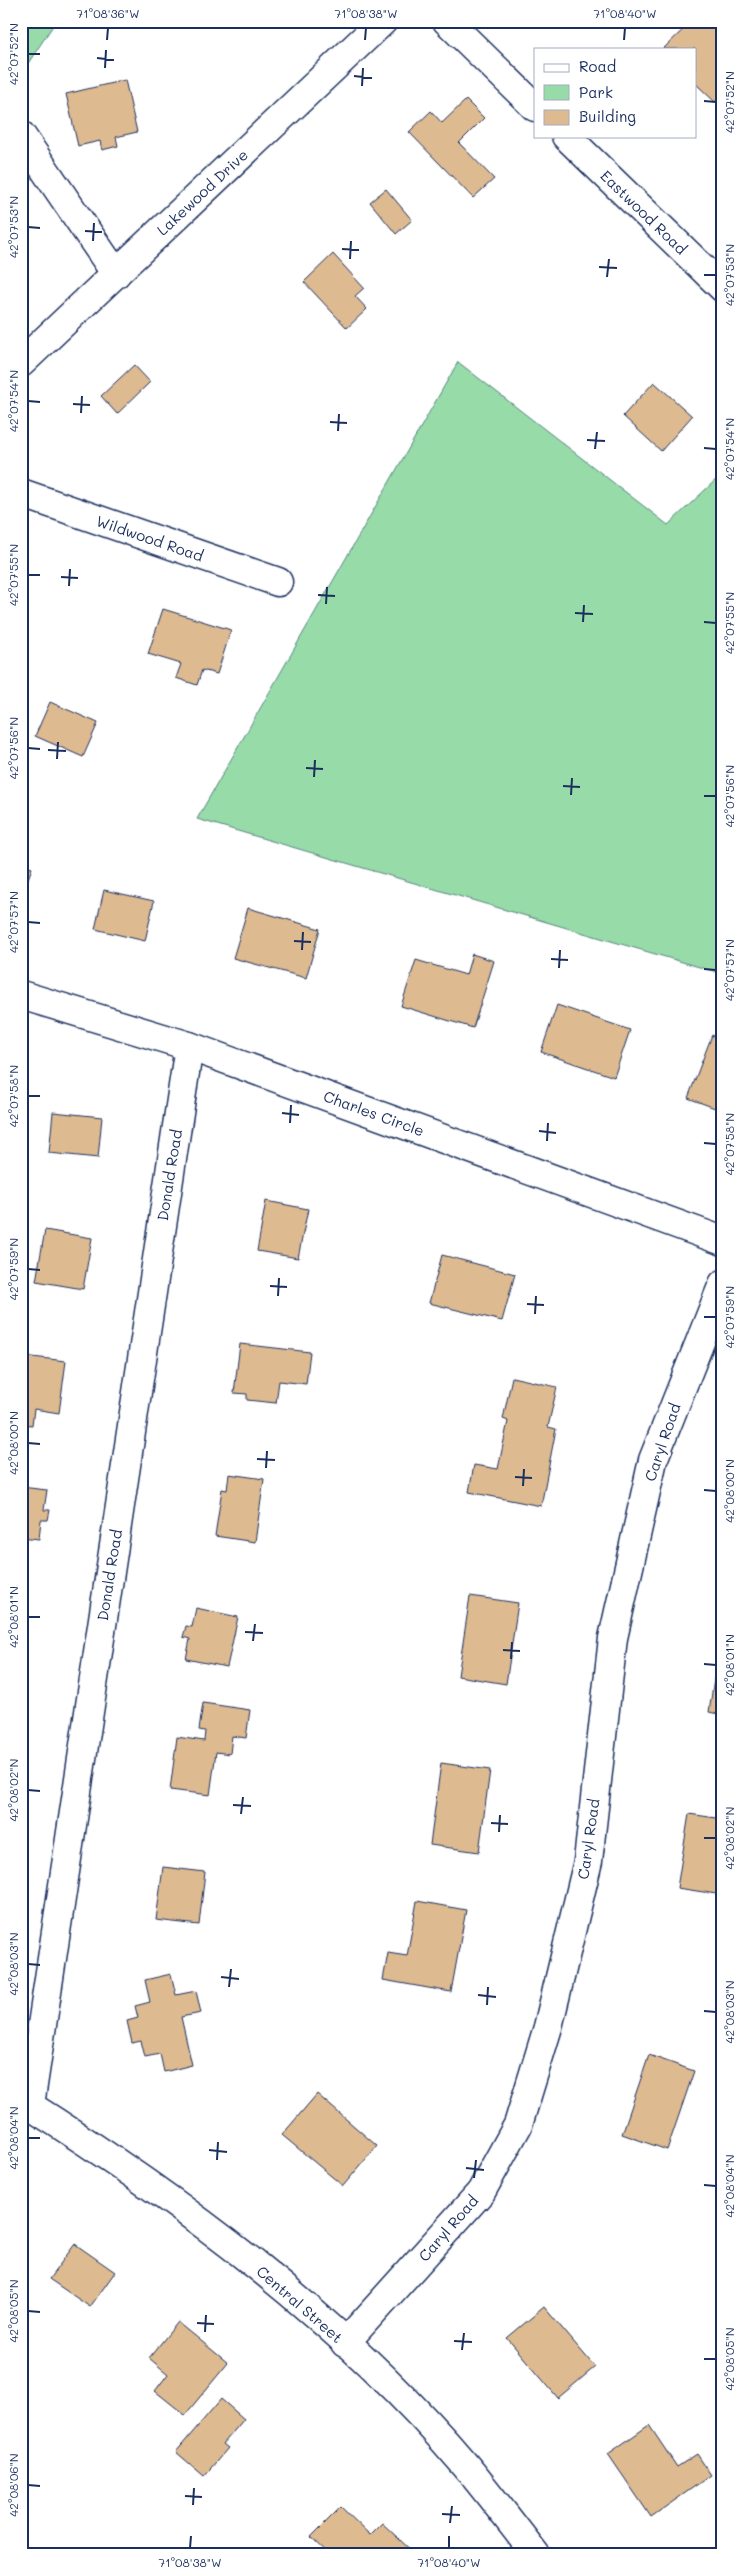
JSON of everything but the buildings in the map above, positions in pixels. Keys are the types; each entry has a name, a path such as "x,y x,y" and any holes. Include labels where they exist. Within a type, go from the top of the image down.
{"street":[{"name":"Lakewood Drive","path":"21,363 383,21"},
{"path":"447,21 534,106"},
{"path":"21,135 116,274"},
{"name":"Eastwood Road","path":"568,138 723,288"},
{"name":"Wildwood Road","path":"21,493 278,582"},
{"name":"Charles Circle","path":"21,995 189,1046 723,1241"},
{"name":"Donald Road","path":"26,2102 189,1046"},
{"name":"Caryl Road","path":"344,2343 481,2192 518,2125 548,2028 588,1861 612,1638 653,1460 723,1284"},
{"name":"Central Street","path":"26,2102 103,2151 200,2221 269,2276 344,2343 412,2408 465,2466 536,2555"}],"green space":[{"path":"21,21 56,21 21,74"},
{"path":"458,362 668,525 723,473 723,974 197,819"}]}
